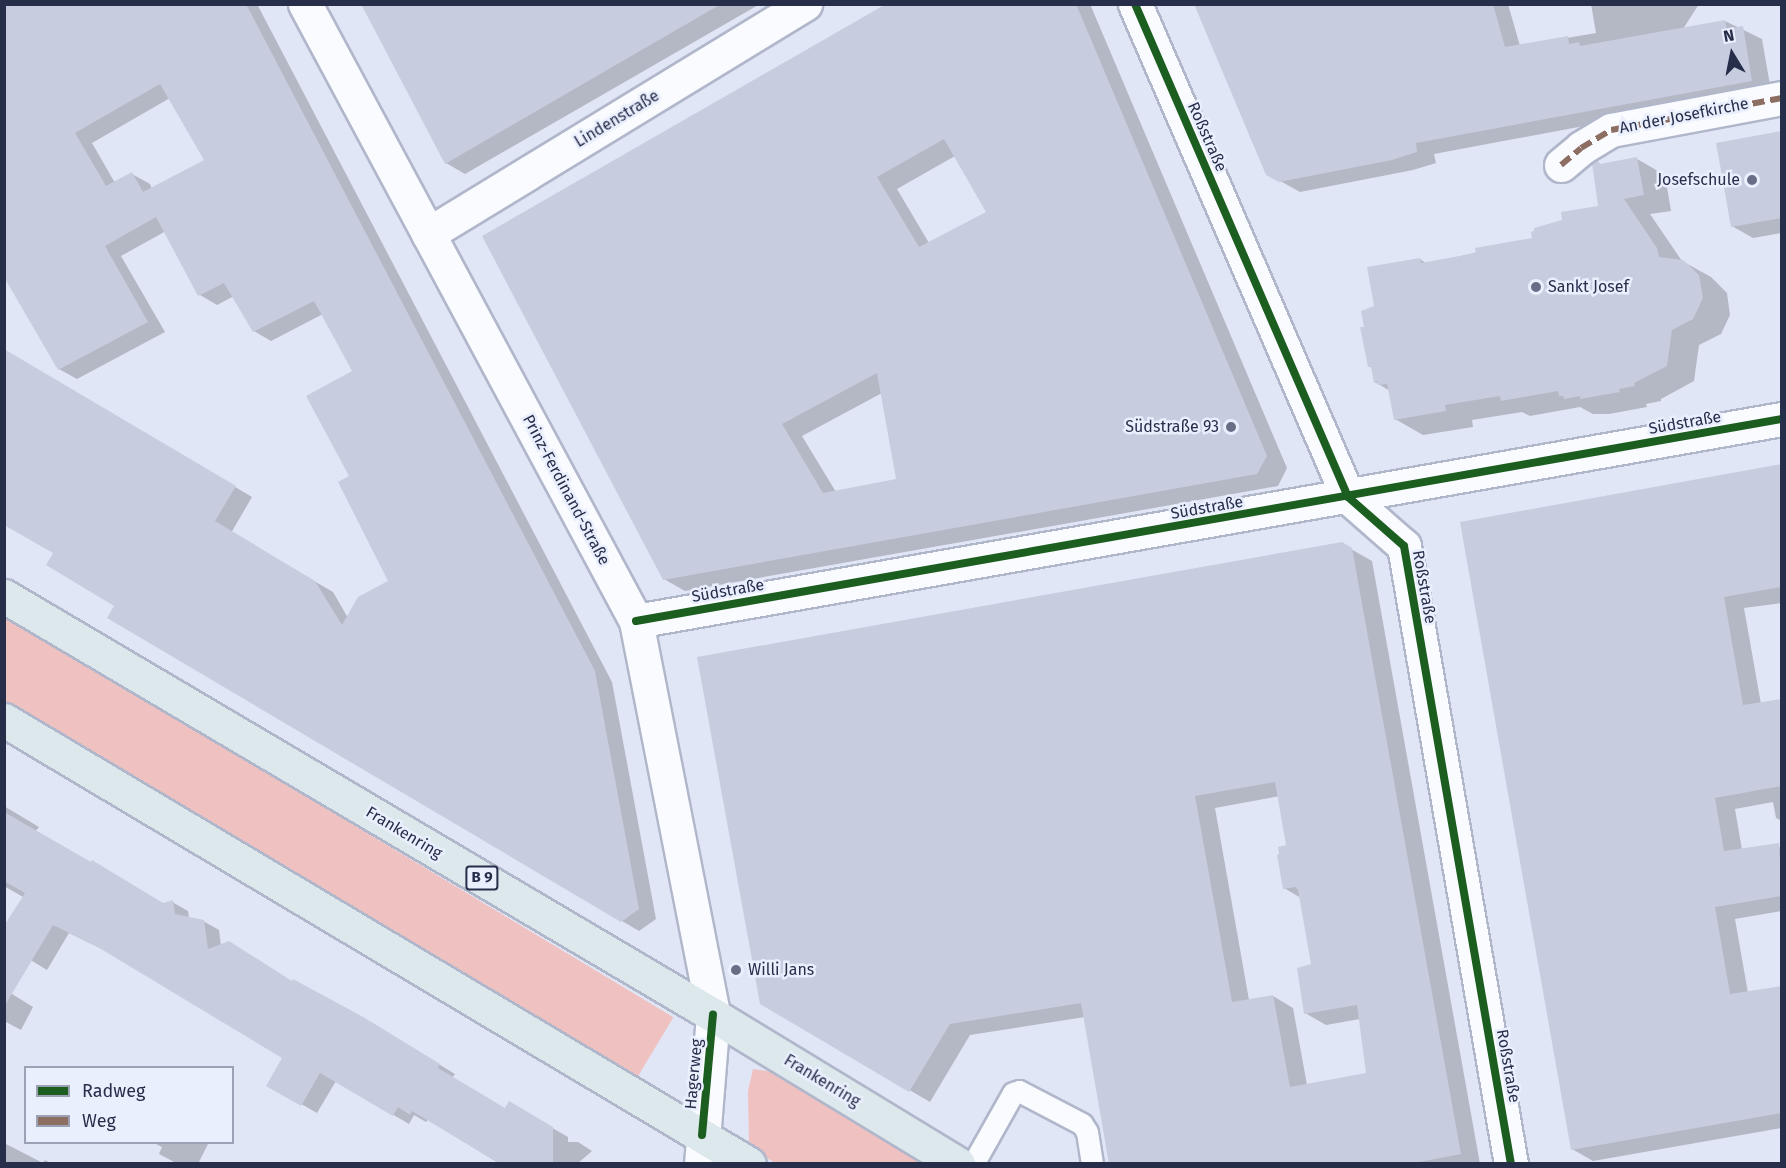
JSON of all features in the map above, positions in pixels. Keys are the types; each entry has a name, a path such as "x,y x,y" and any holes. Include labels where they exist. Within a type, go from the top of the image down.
{"main road":[{"name":"Frankenring","path":"4,596 713,1015 958,1164"},
{"path":"4,720 702,1149 749,1164"}],"street":[{"name":"Prinz-Ferdinand-Straße","path":"305,4 636,621 713,1015"},
{"name":"Lindenstraße","path":"428,234 806,4"},
{"name":"Roßstraße","path":"1135,4 1348,497 1404,546 1511,1164"},
{"name":"An der Josefkirche","path":"1561,165 1581,147 1611,130 1782,98"},
{"name":"Südstraße","path":"636,621 1782,419"},
{"name":"Hagerweg","path":"702,1149 713,1015"}],"lane":[{"path":"973,1164 1013,1093 1019,1091 1082,1124 1087,1132 1092,1164"}],"shaded area":[{"path":"4,615 673,1017 627,1095 4,721"},
{"path":"753,1069 774,1072 931,1163 775,1163 749,1147 748,1091"}],"building":[{"path":"4,4 246,4 595,671 639,909 621,922 107,618 114,606 46,565 53,553 4,525 4,349 236,486 215,521 315,581 342,625 358,597 388,581 338,482 349,476 306,396 352,371 314,301 253,332 224,283 198,296 156,217 105,246 148,322 58,370 4,277","holes":["160,84 204,160 143,192 132,172 106,186 75,133"]},
{"path":"361,4 721,4 445,164"},
{"path":"886,4 1076,4 1267,456 1257,474 663,580 482,236","holes":["944,139 986,212 919,247 877,177","877,373 896,479 823,493 782,424"]},
{"path":"1194,4 1493,4 1505,47 1568,36 1569,44 1579,42 1580,46 1725,20 1727,29 1743,26 1752,81 1416,143 1417,152 1392,160 1279,182 1266,175"},
{"name":"Josefschule","path":"1782,131 1782,218 1731,227 1716,143"},
{"name":"Sankt Josef","path":"1637,157 1644,195 1624,199 1657,248 1659,257 1683,260 1699,275 1703,298 1693,319 1672,330 1667,366 1634,383 1635,386 1619,389 1620,392 1580,399 1580,396 1564,399 1563,396 1559,396 1558,391 1501,401 1500,396 1445,405 1446,411 1394,420 1387,384 1374,383 1371,367 1368,367 1360,327 1364,327 1361,311 1374,306 1367,267 1420,258 1421,263 1476,253 1475,248 1532,238 1531,232 1534,228 1562,220 1561,212 1598,206 1592,163 1597,160 1600,164"},
{"path":"1782,464 1782,587 1724,597 1743,705 1782,699 1782,786 1715,798 1724,851 1779,843 1782,896 1715,907 1730,994 1782,986 1782,1113 1571,1150 1460,522"},
{"path":"1342,542 1352,548 1461,1154 1409,1164 1109,1164 1081,1003 950,1024 909,1092 760,1004 697,657","holes":["1275,782 1286,845 1278,847 1279,854 1277,855 1283,889 1296,887 1298,890 1311,964 1297,968 1304,1014 1357,1005 1366,1073 1290,1087 1273,995 1232,1002 1195,796"]},
{"path":"4,812 91,862 92,860 163,903 173,900 175,914 204,920 208,949 229,941 292,981 293,979 365,1018 440,1064 438,1068 505,1108 509,1101 553,1127 553,1164 500,1164 412,1111 410,1115 398,1107 393,1116 320,1073 301,1106 266,1086 282,1058 96,946 53,925 4,1007 4,926 25,893 4,881"}],"marked path":[{"path":"1561,165 1581,148 1611,130 1782,98"}],"cycle path":[{"path":"1135,4 1348,497 1404,546 1511,1164"},
{"path":"636,621 1782,419"},
{"path":"702,1135 713,1015"}],"place":[{"name":"Josefschule","path":"1752,180"},
{"name":"Sankt Josef","path":"1536,287"},
{"name":"Südstraße 93","path":"1231,427"},
{"name":"Willi Jans","path":"736,970"}]}
